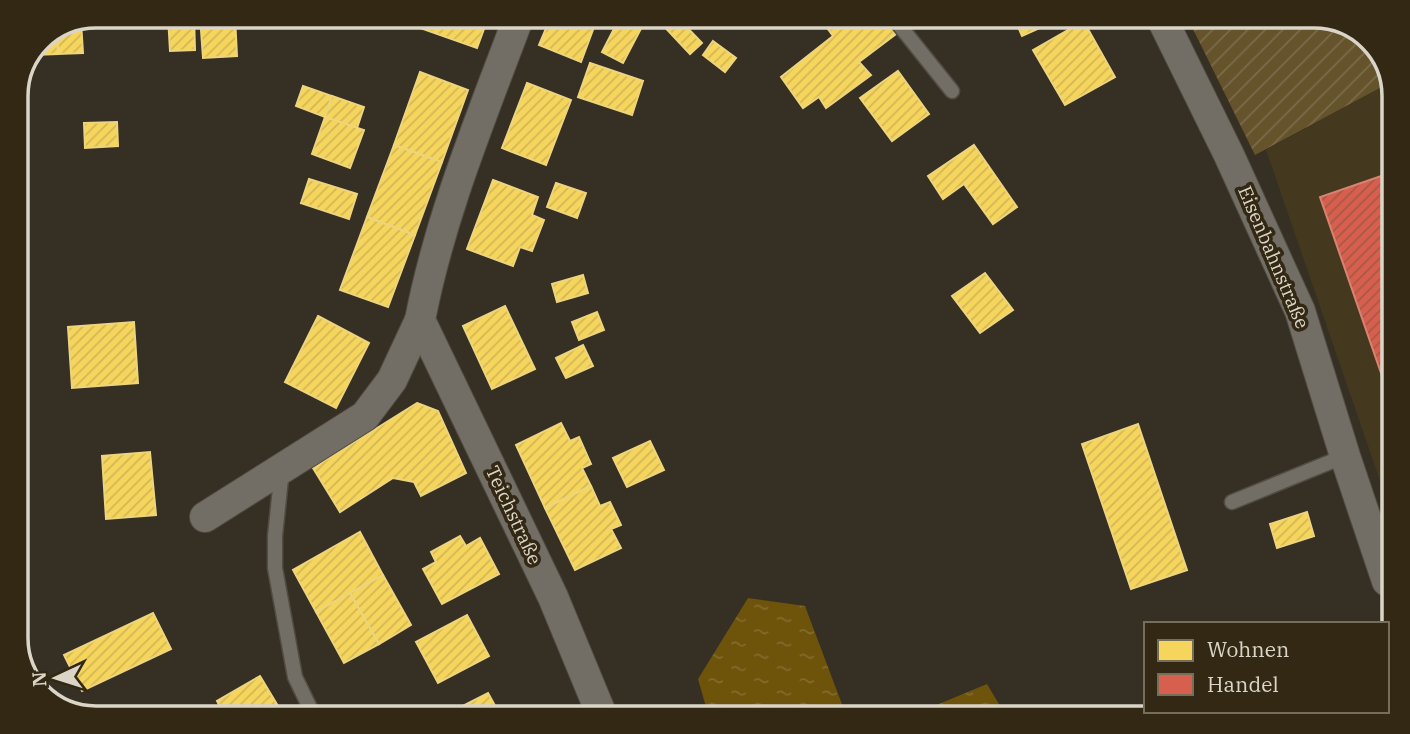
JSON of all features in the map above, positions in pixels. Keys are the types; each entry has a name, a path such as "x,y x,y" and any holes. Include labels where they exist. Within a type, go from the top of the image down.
{"street":[{"path":"205,517 365,416 393,380 420,320 428,277 454,191 515,28"},
{"name":"Eisenbahnstraße","path":"1166,28 1229,155 1300,311 1382,566"},
{"name":"Teichstraße","path":"420,320 553,597 598,706"}],"lane":[{"path":"902,28 952,92"},
{"path":"1232,502 1345,456"},
{"path":"282,468 275,536 275,568 295,677 309,706"}],"shaded area":[{"path":"1192,28 1327,29 1352,39 1365,51 1375,66 1382,87 1255,155"},
{"path":"1382,87 1382,487 1266,150"}],"water":[{"path":"748,598 805,606 843,706 706,706 698,679"},
{"path":"987,684 1000,706 934,706"}],"building: Wohnen":[{"path":"169,28 194,28 195,50 170,51"},
{"path":"201,28 236,28 237,56 203,58"},
{"path":"420,28 484,28 477,48"},
{"path":"546,28 594,28 581,62 539,45"},
{"path":"614,28 641,28 623,63 602,52"},
{"path":"666,28 688,28 702,43 690,54"},
{"path":"827,28 891,28 896,34 859,62 871,75 826,108 819,97 803,108 781,77 833,36"},
{"path":"1019,28 1040,28 1022,36"},
{"path":"1072,28 1087,28 1115,77 1065,105 1033,50"},
{"path":"81,29 83,53 58,54 57,40"},
{"path":"57,40 58,54 42,55"},
{"path":"713,41 736,58 725,72 703,55"},
{"path":"590,63 643,81 632,115 578,97"},
{"path":"898,71 929,114 892,141 860,98"},
{"path":"420,72 468,90 442,162 394,145"},
{"path":"527,83 571,100 546,165 502,148"},
{"path":"303,86 332,96 325,117 296,106"},
{"path":"332,96 364,107 357,128 325,117"},
{"path":"325,117 364,130 350,168 312,154"},
{"path":"117,122 118,146 85,148 84,123"},
{"path":"394,145 442,162 415,235 367,217"},
{"path":"974,145 1017,207 993,224 964,184 943,199 928,176"},
{"path":"309,179 357,194 349,219 301,203"},
{"path":"493,180 538,197 532,215 544,220 532,251 520,247 513,266 467,249"},
{"path":"556,183 586,193 577,218 547,207"},
{"path":"367,217 415,235 388,307 340,290"},
{"path":"985,273 1013,310 980,333 952,296"},
{"path":"583,275 588,293 557,302 552,284"},
{"path":"505,306 535,369 492,389 463,326"},
{"path":"597,312 604,330 579,340 572,322"},
{"path":"318,316 369,343 336,408 285,382"},
{"path":"134,322 138,383 72,388 68,327"},
{"path":"583,345 593,366 566,378 556,358"},
{"path":"417,403 438,411 466,473 421,496 414,482 393,478 340,512 313,468"},
{"path":"561,423 570,441 579,437 591,464 582,468 591,486 545,508 516,445"},
{"path":"1138,424 1187,570 1131,589 1082,444"},
{"path":"650,441 664,470 627,487 613,458"},
{"path":"150,452 156,515 106,519 102,456"},
{"path":"591,486 600,506 610,502 621,525 611,529 621,548 575,570 545,508"},
{"path":"1307,512 1314,536 1277,548 1270,524"},
{"path":"360,532 383,575 316,612 293,570"},
{"path":"460,536 466,546 480,538 499,574 442,604 423,569 436,562 431,552"},
{"path":"383,575 411,625 379,644 350,593"},
{"path":"350,593 379,644 344,663 316,612"},
{"path":"153,613 171,649 82,691 64,655"},
{"path":"467,615 489,656 438,683 416,642"},
{"path":"260,676 278,706 220,706 217,701"},
{"path":"488,693 495,706 463,706"}],"building: Handel":[{"path":"1382,176 1382,376 1320,197"}]}
